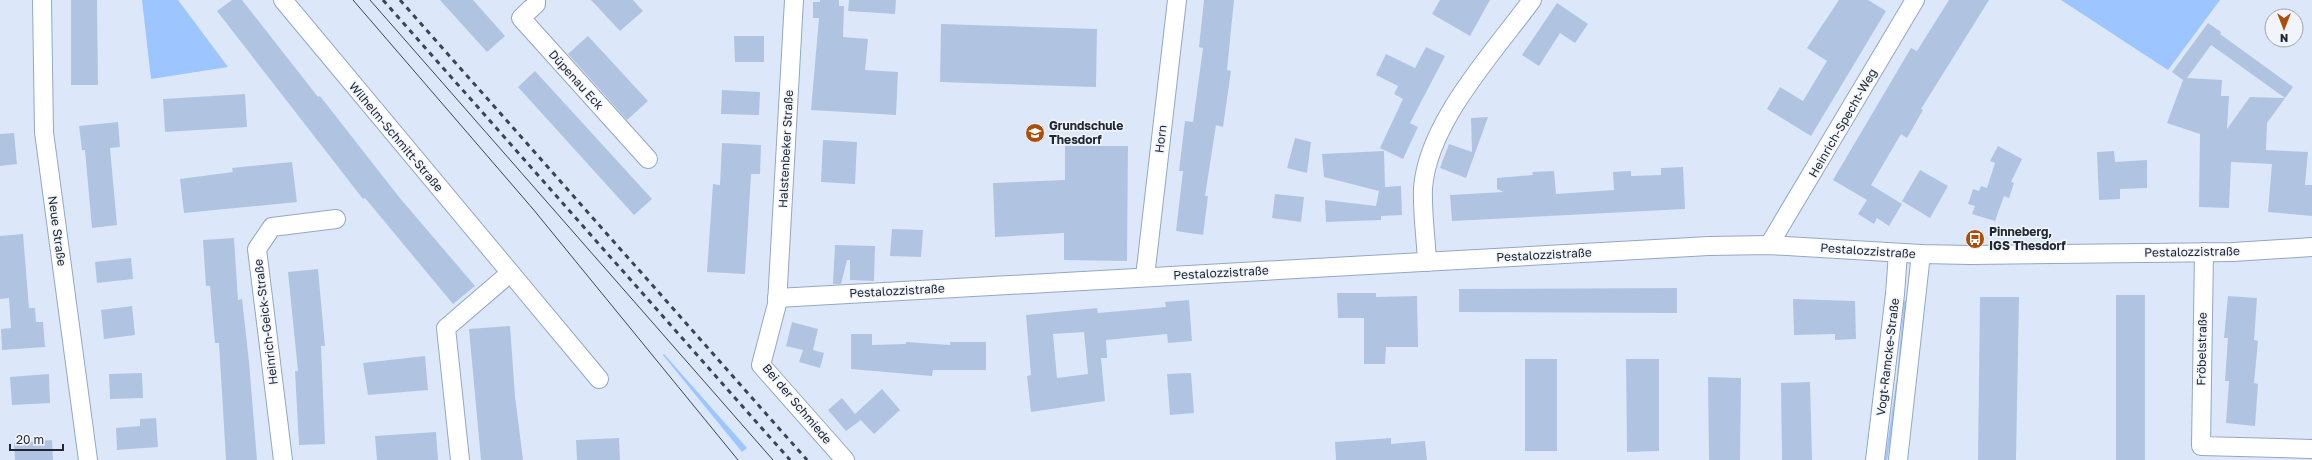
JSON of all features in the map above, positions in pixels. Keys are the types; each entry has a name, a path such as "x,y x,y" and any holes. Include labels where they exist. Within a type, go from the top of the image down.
{"street":[{"name":"Neue Straße","path":"42,0 44,132 88,460"},
{"name":"Wilhelm-Schmitt-Straße","path":"283,0 599,379"},
{"name":"Düpenau Eck","path":"536,0 536,4 521,18 648,159"},
{"name":"Halstenbeker Straße","path":"777,298 794,0"},
{"name":"Horn","path":"1145,277 1177,0"},
{"path":"1427,262 1424,188 1432,146 1456,103 1532,0"},
{"name":"Heinrich-Specht-Weg","path":"1769,245 1915,0"},
{"name":"Heinrich-Geick-Straße","path":"283,460 257,249 272,227 336,219"},
{"name":"Pestalozzistraße","path":"777,298 1709,246 1769,245 1921,254 2204,252 2287,250 2312,247"},
{"name":"Fröbelstraße","path":"2204,252 2201,453 2312,449"},
{"name":"Vogt-Ramcke-Straße","path":"1875,460 1895,294 1898,253"},
{"name":"Vogt-Ramcke-Straße","path":"1898,460 1921,254"},
{"path":"460,460 446,328 510,273"},
{"name":"Bei der Schmiede","path":"777,298 761,365 845,460"}],"shaded area":[{"path":"142,0 178,0 228,67 151,79"},
{"path":"2061,0 2220,0 2168,70"},
{"path":"1904,301 1907,301 1896,407 1887,460 1885,460 1897,376"},
{"path":"664,354 747,448 742,452 663,355"}],"building":[{"path":"71,0 97,0 98,85 71,85"},
{"path":"232,0 242,0 399,197 475,286 453,304 365,198 363,199 217,11"},
{"path":"440,0 473,0 505,36 487,52"},
{"path":"591,0 633,0 643,11 620,31"},
{"path":"820,0 839,0 839,6 844,6 843,37 868,39 865,70 898,72 896,115 811,110 819,18 813,18 813,2 820,2"},
{"path":"849,0 896,0 895,14 848,11"},
{"path":"1204,0 1234,0 1227,70 1231,71 1223,127 1216,125 1205,196 1208,196 1203,235 1176,231 1183,171 1179,171 1185,121 1193,122 1203,48 1199,47"},
{"path":"1440,0 1490,0 1470,36 1432,14"},
{"path":"1839,0 1868,0 1886,11 1811,136 1767,109 1780,87 1803,101 1827,61 1807,48"},
{"path":"1949,0 1989,0 1921,109 1923,110 1907,138 1901,134 1871,185 1902,204 1889,226 1877,218 1874,224 1858,214 1867,200 1833,180 1911,48 1917,51"},
{"path":"1557,3 1588,24 1575,43 1560,33 1539,66 1522,55"},
{"path":"2208,23 2221,32 2220,34 2293,87 2267,123 2266,150 2308,152 2305,185 2312,185 2312,216 2268,212 2272,164 2231,162 2229,208 2199,207 2200,134 2167,123 2183,80 2172,72","holes":["2211,45 2285,98 2250,97 2227,129 2229,96 2221,96 2222,80 2187,78"]},
{"path":"941,24 1097,29 1096,87 940,82"},
{"path":"588,36 648,101 627,120 568,54"},
{"path":"734,36 764,36 764,62 735,62"},
{"path":"1426,47 1445,56 1410,123 1418,127 1403,159 1380,148 1403,99 1394,94 1398,86 1376,75 1386,54 1415,68"},
{"path":"535,71 652,199 634,215 518,87"},
{"path":"722,90 760,92 759,115 721,114"},
{"path":"245,94 247,127 165,132 163,99"},
{"path":"1488,117 1466,178 1440,168 1449,144 1472,152 1471,118"},
{"path":"118,122 120,147 110,148 117,225 92,228 85,150 82,150 79,126"},
{"path":"14,133 17,164 0,166 0,134"},
{"path":"1295,138 1311,142 1307,173 1287,168"},
{"path":"823,140 857,142 855,184 821,182"},
{"path":"722,143 761,145 760,174 751,174 745,274 707,272 713,184 720,185"},
{"path":"1065,146 1128,146 1127,261 1064,260 1064,233 995,237 993,183 1065,180"},
{"path":"1998,146 2022,159 2011,182 2014,183 2009,198 2004,196 1995,221 1972,214 1975,206 1968,204 1973,189 1979,191 1981,186 1987,188 1995,163 1990,161"},
{"path":"1384,151 1385,187 1401,186 1402,215 1381,216 1381,220 1326,222 1325,200 1376,206 1379,191 1324,177 1322,154"},
{"path":"2114,151 2115,162 2147,160 2147,188 2120,189 2120,199 2099,200 2097,152"},
{"path":"292,162 297,202 184,213 180,179 233,172 232,168"},
{"path":"1683,167 1685,209 1452,221 1450,195 1504,192 1497,189 1497,178 1533,175 1532,172 1554,171 1556,194 1614,190 1613,172 1631,171 1631,176 1661,175 1661,168"},
{"path":"1920,170 1948,186 1930,218 1902,201"},
{"path":"1275,194 1304,197 1301,222 1272,218"},
{"path":"892,229 923,230 921,257 890,256"},
{"path":"23,234 29,308 35,308 36,322 43,322 45,347 2,350 1,329 11,328 9,298 0,299 0,236"},
{"path":"234,238 238,300 242,299 257,460 226,460 219,343 215,343 210,286 206,286 203,240"},
{"path":"835,245 875,246 874,281 850,280 850,260 847,260 841,284 833,284"},
{"path":"131,258 133,279 97,283 95,262"},
{"path":"318,269 325,346 321,346 325,444 299,445 295,371 298,371 288,272"},
{"path":"1677,288 1677,313 1459,312 1459,289"},
{"path":"1337,293 1376,293 1376,297 1417,296 1418,347 1386,347 1385,364 1364,364 1364,318 1338,318"},
{"path":"2116,295 2145,295 2145,460 2116,460"},
{"path":"2228,296 2257,298 2254,340 2258,341 2254,383 2258,384 2255,426 2226,423 2229,381 2225,381 2228,338 2224,338"},
{"path":"1980,297 2019,297 2016,460 1978,460"},
{"path":"1793,299 1855,301 1856,339 1835,340 1835,334 1794,335"},
{"path":"1189,300 1192,341 1168,343 1167,334 1106,340 1107,358 1101,358 1105,401 1031,412 1027,376 1031,375 1026,315 1097,308 1098,313 1166,307 1165,302","holes":["1084,332 1088,374 1057,378 1053,334"]},
{"path":"132,306 135,335 104,339 101,310"},
{"path":"792,322 818,329 813,350 824,353 820,368 799,362 803,350 786,346"},
{"path":"510,326 515,396 523,460 481,460 469,329"},
{"path":"851,334 872,334 872,345 906,344 906,342 950,345 950,342 986,342 986,370 933,370 932,376 851,369"},
{"path":"425,356 428,390 368,395 363,363"},
{"path":"1525,359 1557,359 1557,451 1525,451"},
{"path":"1626,359 1659,359 1659,451 1627,452"},
{"path":"142,373 143,398 110,399 109,374"},
{"path":"1191,373 1194,413 1170,415 1167,374"},
{"path":"49,374 50,403 12,405 10,377"},
{"path":"1708,377 1741,378 1740,460 1709,460"},
{"path":"1810,382 1812,460 1782,460 1781,383"},
{"path":"882,389 900,410 874,434 861,420 846,431 828,410 842,398 855,414"},
{"path":"156,418 158,447 117,450 116,428 140,426 140,419"},
{"path":"436,432 438,460 377,460 375,436"},
{"path":"619,438 620,460 577,460 576,440"},
{"path":"1391,438 1391,444 1425,441 1427,460 1336,460 1335,442"},
{"path":"52,440 53,460 15,460 14,443"}],"tram line":[{"path":"353,0 533,209 738,460"},
{"path":"370,0 773,460"}],"railway":[{"path":"383,0 790,460"},
{"path":"400,0 807,460"}],"place":[{"name":"Grundschule Thesdorf","path":"1035,133"},
{"name":"Pinneberg, IGS Thesdorf","path":"1975,239"}]}
